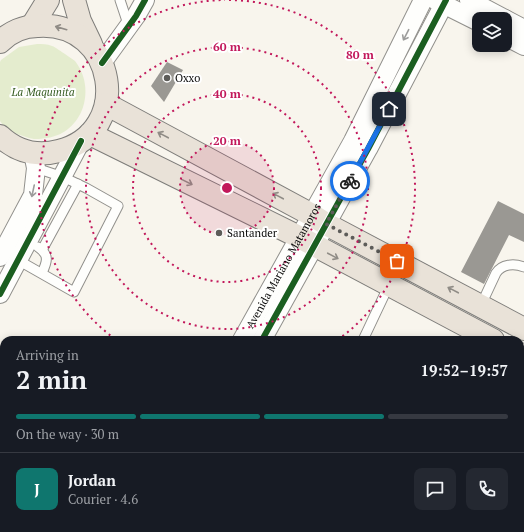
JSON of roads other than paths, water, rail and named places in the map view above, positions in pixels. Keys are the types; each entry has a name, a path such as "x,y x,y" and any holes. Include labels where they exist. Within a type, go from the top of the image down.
{"main road":[{"path":"32,26 48,0"},
{"path":"3,141 20,150 35,161 50,153 67,149 86,138 100,120 106,104 108,90 106,76 98,56 80,21 74,0"},
{"path":"0,42 17,30 32,26 46,25 59,27 72,32 83,39 98,56"},
{"path":"106,104 524,328"},
{"path":"86,138 306,242 486,336"}],"street":[{"path":"98,56 129,26 145,0"},
{"name":"Avenida Mariano Matamoros","path":"361,145 423,0"},
{"path":"469,0 492,12"},
{"path":"441,1 472,18"},
{"name":"Avenida Mariano Matamoros","path":"245,336 306,242 441,1"},
{"path":"512,23 524,29"},
{"path":"512,40 524,46"},
{"path":"0,294 19,260 36,245 71,180 86,138"},
{"path":"1,254 33,195 35,161"},
{"name":"Avenida Mariano Matamoros","path":"264,336 306,242"}],"lane":[{"path":"120,0 129,26"},
{"path":"1,254 19,260 74,292 118,206 35,161"},
{"path":"36,245 46,257 47,263 42,273"},
{"path":"481,305 499,269 507,265 524,267"},
{"path":"365,336 389,285"}],"place":[{"name":"Oxxo","path":"167,78"},
{"name":"Santander","path":"219,233"}],"park label":[{"name":"La Maquinita","path":"43,92"}]}
